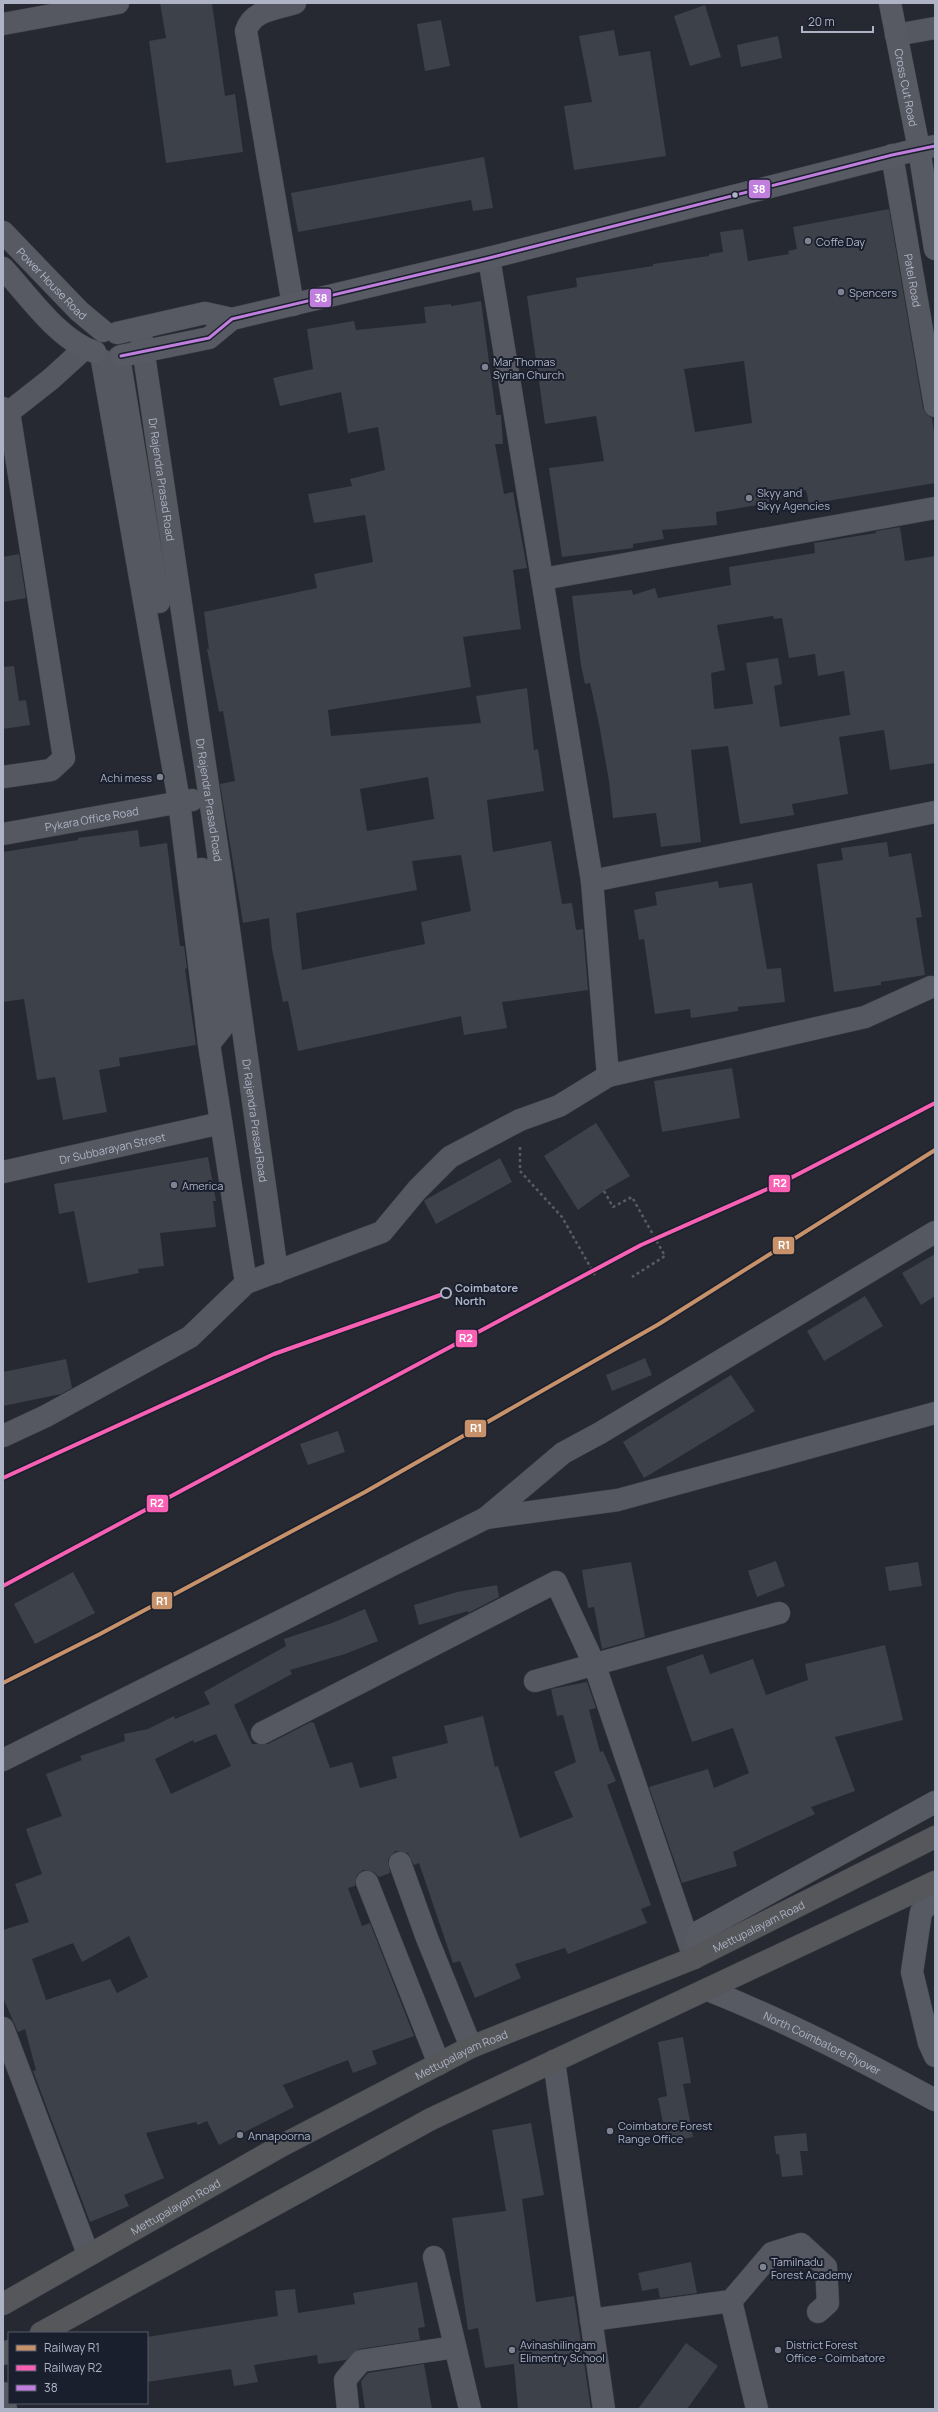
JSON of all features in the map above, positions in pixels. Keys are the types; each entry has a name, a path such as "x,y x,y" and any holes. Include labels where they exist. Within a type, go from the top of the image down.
{"highway":[{"name":"Mettupalayam Road","path":"3,2304 88,2254 281,2146 471,2047 694,1958 935,1838"},
{"path":"43,2332 431,2119 935,1882"}],"main road":[{"name":"Cross Cut Road","path":"890,3 896,35 927,148"},
{"path":"3,268 61,331 104,355 144,351 209,338 232,320 490,258 892,155 927,148 931,220 935,249"},
{"name":"Power House Road","path":"3,232 79,311 110,332"},
{"path":"104,355 93,348 95,338 110,332 140,328 205,313 232,320"},
{"path":"104,355 124,341 110,332"},
{"path":"694,1958 700,1931 935,1802"},
{"path":"935,1898 921,1912 912,1972 929,2043 935,2056"},
{"name":"North Coimbatore Flyover","path":"708,1990 784,2023 868,2064 935,2100"},
{"path":"3,2393 6,2409"}],"street":[{"path":"3,24 118,3"},
{"path":"293,305 246,31 248,22 255,15 295,3"},
{"path":"896,35 935,28"},
{"name":"Patel Road","path":"892,155 935,406"},
{"path":"490,258 592,881 608,1076"},
{"name":"Dr Rajendra Prasad Road","path":"140,328 221,872 277,1272"},
{"path":"3,778 51,770 64,758 6,410 51,379 104,355 135,505 186,800 209,1044 246,1283"},
{"path":"543,579 935,508"},
{"name":"Pykara Office Road","path":"3,834 186,800"},
{"path":"592,881 935,812"},
{"path":"3,1436 46,1416 190,1337 246,1283 382,1232 417,1190 450,1157 520,1120 559,1106 608,1076 865,1017 931,987"},
{"name":"Dr Subbarayan Street","path":"3,1172 221,1123"},
{"path":"3,1760 486,1518 563,1453 600,1433 935,1232"},
{"path":"486,1518 618,1500 935,1413"},
{"path":"262,1733 556,1582 595,1666 694,1958"},
{"path":"535,1681 595,1666 779,1613"},
{"path":"400,1862 427,1938 471,2047"},
{"path":"366,1882 439,2064"},
{"path":"3,2028 88,2254"},
{"path":"554,2061 604,2409"},
{"path":"591,2320 731,2301 772,2253 801,2244 826,2267 828,2303 818,2312"},
{"path":"434,2257 470,2409"},
{"path":"731,2301 757,2409"},
{"path":"348,2409 345,2380 361,2361 455,2347"}],"path":[{"path":"520,1120 520,1171 562,1217 596,1277"},
{"path":"604,1191 613,1207 632,1197 664,1256 632,1278"}],"building":[{"path":"160,3 212,3 225,96 235,94 243,152 166,163 149,41 166,38"},
{"path":"705,5 721,57 690,66 674,16"},
{"path":"441,20 450,66 425,71 417,24"},
{"path":"614,30 619,56 650,51 666,156 574,170 564,106 592,102 579,36"},
{"path":"778,36 782,58 741,67 737,45"},
{"path":"484,157 493,208 473,211 471,200 298,232 291,193"},
{"path":"889,209 923,408 926,414 932,418 935,439 935,483 809,504 806,490 763,504 716,512 717,525 662,530 664,539 633,544 633,548 562,557 549,468 604,461 596,416 545,424 527,296 577,287 576,278 653,266 653,264 709,256 709,254 723,252 720,232 743,229 748,261 789,254 788,251 797,249 793,227","holes":["744,361 752,423 695,432 684,369"]},
{"path":"481,301 496,415 501,415 503,444 495,444 504,494 513,492 527,568 513,570 521,629 463,637 471,687 328,710 331,736 481,723 476,696 527,688 534,750 538,749 544,791 487,800 493,852 551,841 562,904 572,903 576,930 583,929 588,990 502,1002 507,1028 464,1035 461,1016 298,1051 288,1001 283,1002 272,949 269,918 243,923 220,784 235,781 223,711 219,712 207,649 209,649 204,612 317,588 314,574 373,562 365,515 314,523 308,494 352,486 350,479 385,470 378,427 348,433 341,392 280,406 273,378 313,369 307,329 354,321 356,330 426,323 424,307 451,304 451,306","holes":["428,777 434,819 367,831 360,789","461,855 471,911 421,922 425,944 302,970 296,913 417,890 412,861"]},
{"path":"900,527 905,561 935,556 935,763 890,770 884,730 839,737 848,794 792,804 794,815 740,824 728,746 691,750 701,842 661,847 656,813 613,818 609,781 599,724 590,683 585,684 581,665 572,596 632,590 633,595 655,588 658,598 731,585 729,567 815,553 814,543 876,533 876,531","holes":["773,616 774,619 782,618 789,658 815,654 818,676 844,671 850,715 780,727 774,686 782,684 778,658 746,663 753,704 714,709 711,673 725,670 717,625"]},
{"path":"19,554 26,598 3,602 3,557"},
{"path":"14,666 19,701 26,700 30,725 3,729 3,667"},
{"path":"138,830 140,847 167,843 180,946 184,946 187,968 185,969 196,1045 119,1058 120,1066 99,1070 107,1112 63,1120 55,1077 37,1080 24,999 3,1002 3,852 78,840 78,838"},
{"path":"887,842 889,857 911,853 922,917 916,918 925,975 881,982 881,985 834,992 817,864 843,860 841,848"},
{"path":"718,881 719,888 752,883 767,969 781,968 785,1002 738,1007 738,1011 691,1018 690,1009 655,1014 644,939 639,940 634,910 657,905 655,892"},
{"path":"732,1068 740,1118 662,1132 654,1081"},
{"path":"596,1123 630,1176 604,1191 578,1210 544,1156"},
{"path":"208,1157 216,1201 213,1201 216,1227 160,1233 164,1266 138,1269 139,1273 88,1283 74,1211 59,1214 54,1184"},
{"path":"500,1158 512,1182 436,1224 424,1201"},
{"path":"935,1254 935,1296 921,1305 902,1273"},
{"path":"865,1296 883,1326 824,1361 807,1331"},
{"path":"645,1358 652,1375 612,1391 606,1375"},
{"path":"66,1359 72,1388 61,1394 3,1406 3,1372"},
{"path":"731,1375 755,1411 644,1478 623,1442"},
{"path":"338,1431 345,1452 308,1465 300,1444"},
{"path":"776,1561 785,1586 757,1597 748,1571"},
{"path":"631,1562 645,1637 602,1649 594,1607 588,1608 582,1570"},
{"path":"918,1562 922,1586 889,1591 885,1567"},
{"path":"73,1572 95,1613 35,1644 14,1604"},
{"path":"497,1585 499,1597 468,1613 468,1611 419,1625 414,1605 457,1592"},
{"path":"365,1609 378,1641 345,1654 290,1670 292,1674 234,1705 252,1744 268,1744 311,1722 314,1723 330,1768 352,1762 360,1788 397,1778 392,1757 448,1743 444,1726 483,1716 495,1767 498,1766 520,1838 573,1817 554,1772 576,1762 563,1715 557,1716 551,1689 587,1682 596,1708 589,1710 600,1752 603,1751 616,1781 607,1785 651,1905 641,1909 647,1923 568,1954 565,1948 515,1964 521,1978 475,1998 460,1961 453,1963 419,1863 414,1865 408,1853 395,1851 388,1860 390,1873 379,1877 374,1872 363,1870 357,1875 355,1886 348,1888 362,1926 370,1923 414,2036 372,2051 377,2064 353,2073 348,2060 283,2085 294,2107 219,2145 207,2121 198,2125 196,2122 146,2133 164,2178 124,2195 129,2206 90,2222 33,2071 36,2070 25,2029 18,2032 3,1998 3,1930 29,1922 15,1884 42,1874 26,1829 62,1816 46,1774 82,1760 80,1756 125,1741 124,1734 148,1729 174,1716 175,1719 210,1704 204,1692 286,1646 284,1639 332,1623","holes":["216,1734 231,1766 171,1794 155,1759 193,1740 194,1743","129,1936 148,1977 117,1993 110,1979 46,2000 32,1959 73,1943 82,1962"]},
{"path":"885,1645 903,1720 835,1737 855,1791 811,1807 815,1814 733,1852 737,1866 682,1883 649,1787 708,1769 714,1788 749,1773 733,1728 692,1742 666,1667 703,1654 710,1674 753,1659 766,1695 808,1680 805,1664"},
{"path":"683,2037 691,2083 683,2084 693,2137 667,2142 658,2098 667,2096 658,2042"},
{"path":"531,2123 544,2195 522,2199 536,2302 574,2296 591,2409 518,2409 514,2364 485,2368 478,2328 468,2330 452,2218 506,2211 492,2130"},
{"path":"806,2133 808,2151 800,2151 803,2175 782,2177 779,2154 776,2154 774,2136"},
{"path":"691,2262 697,2293 660,2298 658,2288 642,2291 638,2273"},
{"path":"417,2282 425,2327 418,2328 420,2340 359,2349 346,2360 318,2364 317,2355 254,2365 258,2382 234,2386 231,2369 148,2382 148,2337 278,2316 275,2291 295,2289 298,2313 355,2304 353,2293"},
{"path":"686,2343 718,2366 687,2409 638,2409"},
{"path":"424,2364 432,2409 365,2409 361,2381 368,2373"}],"railway":[{"path":"3,1683 100,1634 365,1492 659,1324 935,1150"},
{"path":"3,1478 274,1354 446,1293"}],"rail line":[{"name":"R2","path":"3,1586 641,1245 781,1183 935,1103"},
{"name":"R1","path":"3,1683 100,1634 365,1492 659,1324 935,1150"},
{"name":"R2","path":"3,1478 274,1354 446,1293"}],"transit line":[{"name":"38","path":"121,356 209,338 232,319 489,258 892,155 935,146"}],"place":[{"name":"Coffe Day","path":"808,241"},
{"name":"Spencers","path":"841,292"},
{"name":"Mar Thomas Syrian Church","path":"485,367"},
{"name":"Skyy and Skyy Agencies","path":"749,498"},
{"name":"Achi mess","path":"160,777"},
{"name":"America","path":"174,1185"},
{"name":"Coimbatore North","path":"446,1293"},
{"name":"Coimbatore Forest Range Office","path":"610,2131"},
{"name":"Annapoorna","path":"240,2135"},
{"name":"Tamilnadu Forest Academy","path":"763,2267"},
{"name":"Avinashilingam Elimentry School","path":"512,2350"},
{"name":"District Forest Office - Coimbatore","path":"778,2350"}]}
